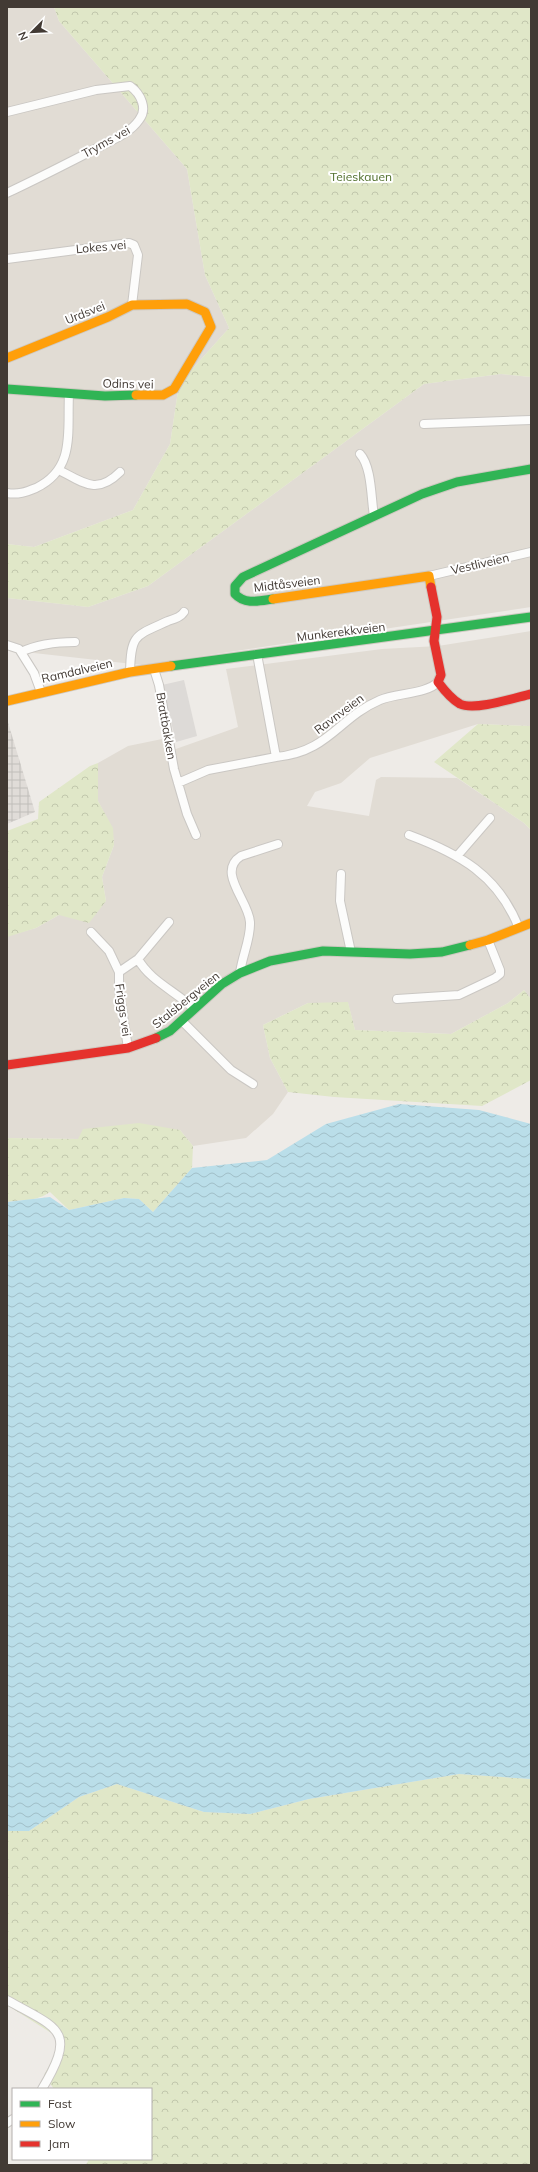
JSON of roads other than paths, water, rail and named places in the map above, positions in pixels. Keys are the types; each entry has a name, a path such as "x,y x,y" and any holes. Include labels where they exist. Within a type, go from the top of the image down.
{"street":[{"name":"Tryms vei","path":"7,112 96,90 130,86 141,97 144,110 140,119 128,131 52,172 7,192"},
{"name":"Lokes vei","path":"7,259 129,243 134,245 138,255 132,305"},
{"name":"Urdsvei","path":"7,358 108,317 132,305 175,303"},
{"name":"Odins vei","path":"7,388 69,394 158,396 174,389 206,338 211,327 209,317 201,309 187,304 175,303"},
{"path":"7,493 18,494 30,491 49,480 64,463 69,394"},
{"path":"424,424 531,420"},
{"path":"360,454 366,461 374,516"},
{"name":"Midtåsveien","path":"429,576 263,601 244,601 235,594 234,588 237,582 243,577 422,494 457,482 531,469"},
{"path":"59,470 90,486 106,484 120,472"},
{"name":"Vestliveien","path":"429,576 531,552"},
{"path":"429,576 436,610 434,641 441,675 438,682 453,701 463,706 476,706 531,694"},
{"path":"130,672 131,647 136,638 144,632 178,617 184,612"},
{"name":"Munkerekkveien","path":"154,669 531,618"},
{"path":"22,652 37,647 75,642"},
{"path":"7,645 17,647 22,652 34,673 41,692"},
{"path":"257,654 276,757"},
{"name":"Ramdalveien","path":"7,701 130,672 154,669"},
{"name":"Brattbakken","path":"154,669 159,685 166,732 178,782 196,835"},
{"name":"Ravnveien","path":"178,782 208,770 311,749 371,704 382,699 428,688 438,682"},
{"path":"458,855 490,818"},
{"path":"409,835 458,855 485,876 499,891 510,908 519,928"},
{"path":"240,973 250,924 250,916 233,880 232,868 237,858 278,844"},
{"path":"341,874 340,901 351,952"},
{"name":"Friggs vei","path":"119,972 138,959 169,922"},
{"name":"Stalsbergveien","path":"7,1064 128,1048 159,1038 182,1021 222,984 240,973 270,961 323,951 410,954 442,952 488,940 531,923"},
{"name":"Friggs vei","path":"91,932 109,951 119,972 119,989 128,1048"},
{"path":"397,999 459,994 495,978 500,974 500,970 488,940"},
{"path":"138,959 146,972 177,994 194,1009"},
{"path":"182,1021 231,1070 252,1084"},
{"path":"7,2000 48,2023 56,2030 60,2037 61,2046 59,2055 42,2088"}],"water":[{"path":"399,1104 479,1110 531,1124 531,1779 459,1774 309,1799 250,1814 204,1812 117,1784 79,1797 29,1831 7,1831 7,1202 50,1197 69,1210 124,1198 139,1199 153,1212 192,1168 267,1160 326,1124"}],"park label":[{"name":"Teieskauen","path":"361,177"}]}
